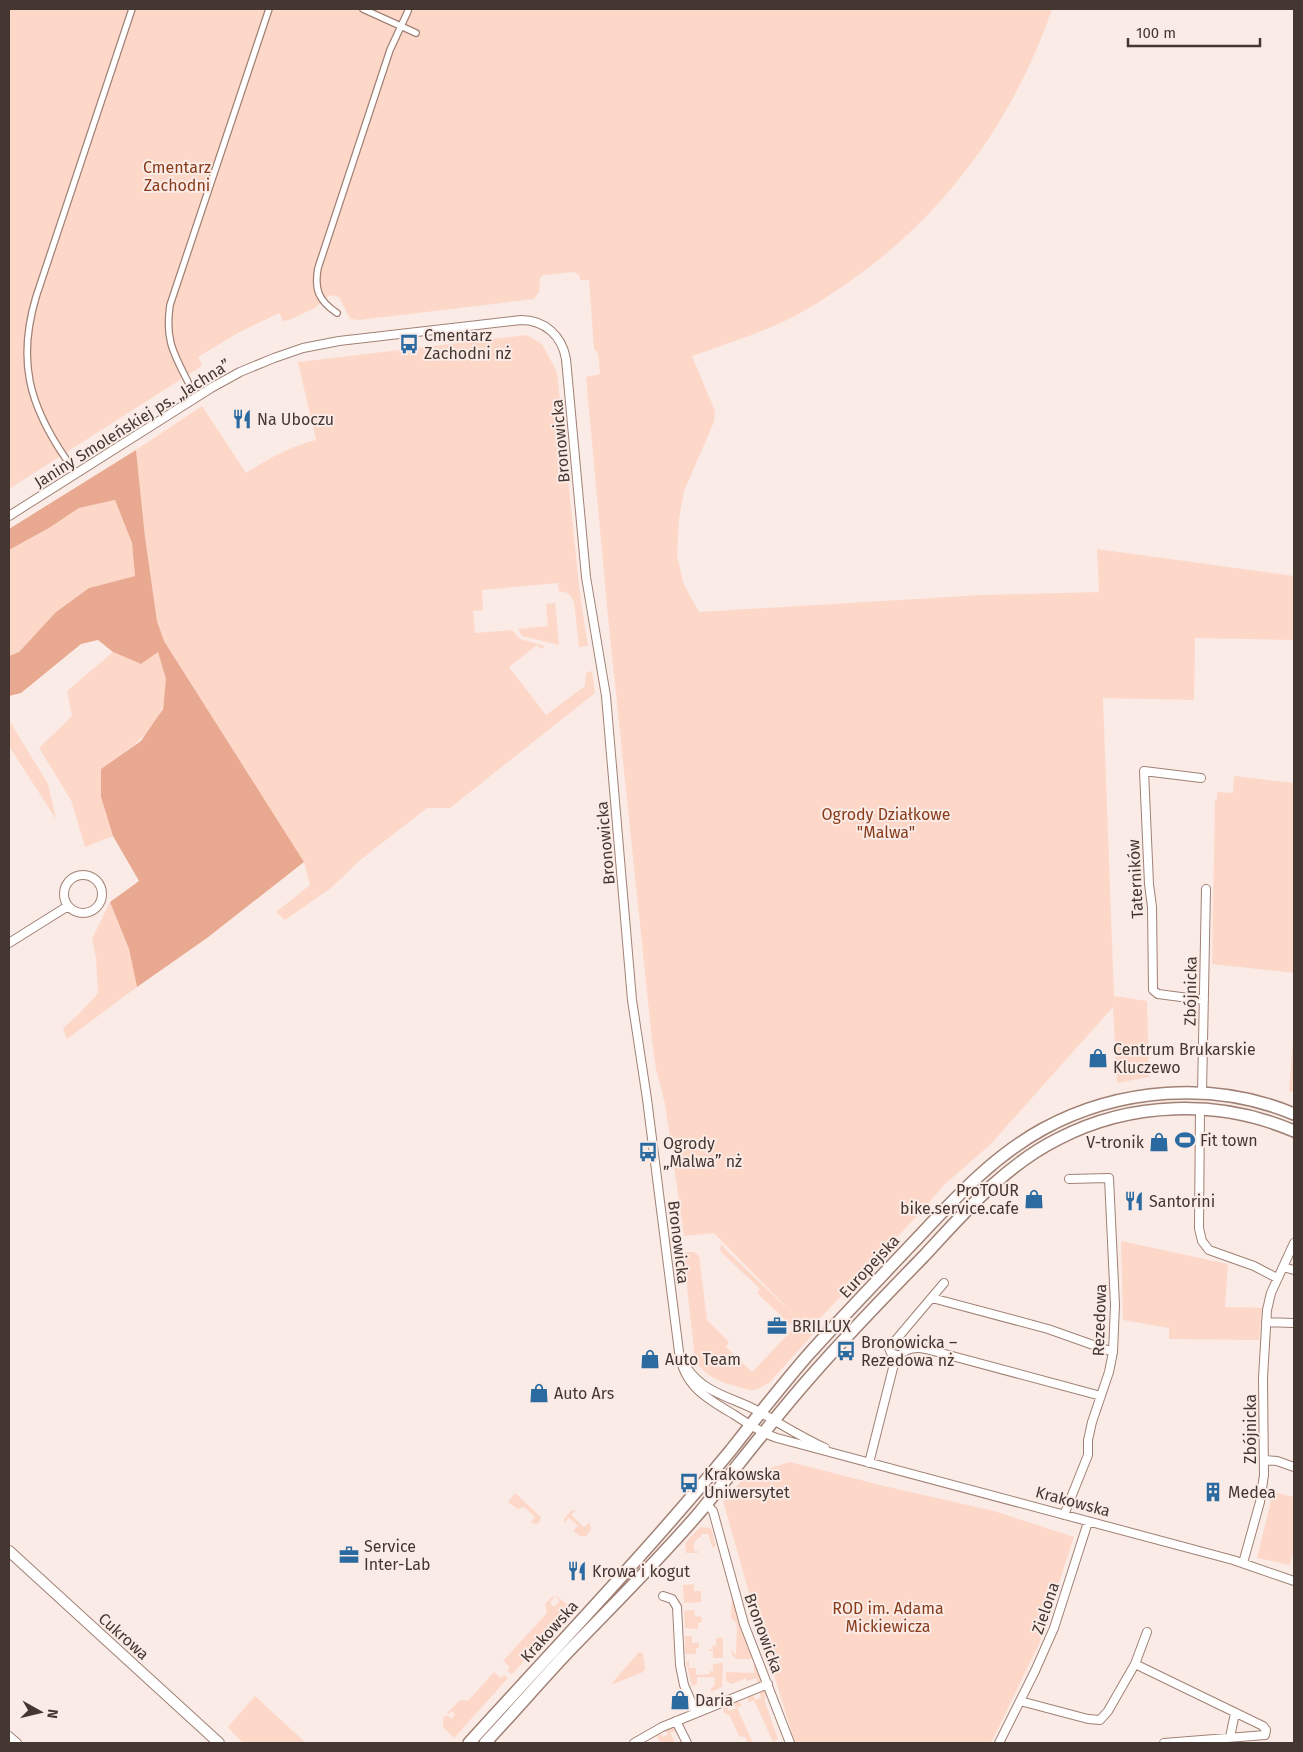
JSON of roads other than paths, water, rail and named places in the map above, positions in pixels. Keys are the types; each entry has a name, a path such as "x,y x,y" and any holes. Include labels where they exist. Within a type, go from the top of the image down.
{"main road":[{"name":"Europejska","path":"760,1412 807,1356 972,1182 1006,1153 1050,1125 1102,1105 1146,1095 1202,1093 1254,1101 1294,1114"},
{"name":"Europejska","path":"774,1421 843,1340 961,1216 994,1184 1024,1160 1063,1136 1107,1120 1150,1110 1200,1109 1239,1114 1294,1131"},
{"name":"Krakowska","path":"468,1743 660,1532 760,1412"},
{"name":"Krakowska","path":"485,1743 565,1656 628,1592 706,1504 774,1421"}],"street":[{"path":"66,459 45,426 34,398 27,364 28,325 132,9"},
{"path":"188,382 176,361 171,346 170,305 269,9"},
{"path":"363,9 416,33"},
{"path":"337,313 324,303 319,295 317,282 318,268 390,50 408,11"},
{"name":"Janiny Smoleńskiej ps. „Jachna”","path":"9,516 211,388 251,367 284,354 339,341 521,320 530,320 542,324 551,330 560,341"},
{"name":"Bronowicka","path":"560,341 566,359 586,577 606,696 632,1000 647,1098 678,1343 686,1367 699,1382 717,1393 760,1412"},
{"name":"Taterników","path":"1201,778 1144,771 1148,884 1152,907 1153,990 1158,994 1204,1000"},
{"path":"84,875 91,876 97,880 101,886 102,893 96,908 90,912 83,913 76,912 68,906 64,892 70,880 84,875"},
{"name":"Zbójnicka","path":"1202,1093 1206,889"},
{"path":"9,942 68,906"},
{"path":"1200,1109 1199,1228 1202,1241 1205,1246 1214,1252 1254,1266 1277,1278"},
{"name":"Rezedowa","path":"1064,1516 1088,1455 1089,1433 1110,1372 1113,1352 1115,1305 1109,1178 1069,1179"},
{"name":"Zbójnicka","path":"1243,1563 1262,1489 1264,1460 1263,1378 1268,1302 1277,1278 1294,1244"},
{"path":"1283,1267 1294,1270"},
{"path":"898,1356 891,1353 889,1348 944,1283"},
{"path":"932,1298 1048,1329 1113,1352"},
{"path":"1266,1322 1294,1323"},
{"name":"Bronowicka","path":"678,1343 683,1368 697,1390 711,1402 750,1425"},
{"path":"869,1463 894,1364 898,1356 909,1349 918,1348 1101,1396"},
{"name":"Krakowska","path":"760,1412 805,1439 843,1456"},
{"name":"Krakowska","path":"750,1425 764,1434 793,1444 1243,1563 1294,1581"},
{"path":"1264,1460 1277,1461 1294,1467"},
{"name":"Bronowicka","path":"706,1504 714,1511 744,1624 790,1743"},
{"name":"Zielona","path":"999,1743 1054,1628 1088,1522"},
{"name":"Cukrowa","path":"9,1551 219,1743"},
{"path":"663,1596 672,1599 678,1607 680,1666 684,1685 696,1712"},
{"path":"1020,1701 1088,1719 1100,1720 1108,1711 1135,1664 1146,1632"},
{"path":"1135,1664 1263,1726 1267,1733 1264,1735 1164,1743"},
{"path":"634,1743 652,1732 696,1712 768,1684"},
{"path":"1230,1737 1235,1713"},
{"path":"676,1721 687,1743"},
{"path":"9,1736 17,1743"}],"place":[{"name":"Cmentarz Zachodni nż","path":"409,344"},
{"name":"Na Uboczu","path":"242,419"},
{"name":"Centrum Brukarskie Kluczewo","path":"1098,1058"},
{"name":"Fit town","path":"1185,1140"},
{"name":"V-tronik","path":"1159,1142"},
{"name":"Ogrody „Malwa” nż","path":"648,1152"},
{"name":"ProTOUR bike.service.cafe","path":"1034,1199"},
{"name":"Santorini","path":"1134,1201"},
{"name":"BRILLUX","path":"777,1326"},
{"name":"Bronowicka – Rezedowa nż","path":"846,1351"},
{"name":"Auto Team","path":"650,1359"},
{"name":"Auto Ars","path":"539,1393"},
{"name":"Krakowska Uniwersytet","path":"689,1483"},
{"name":"Medea","path":"1213,1492"},
{"name":"Service Inter-Lab","path":"349,1555"},
{"name":"Krowa i kogut","path":"577,1571"},
{"name":"Daria","path":"680,1700"}],"park label":[{"name":"Cmentarz Zachodni","path":"177,176"},
{"name":"Ogrody Działkowe \"Malwa\"","path":"886,823"},
{"name":"ROD im. Adama Mickiewicza","path":"888,1617"}]}
